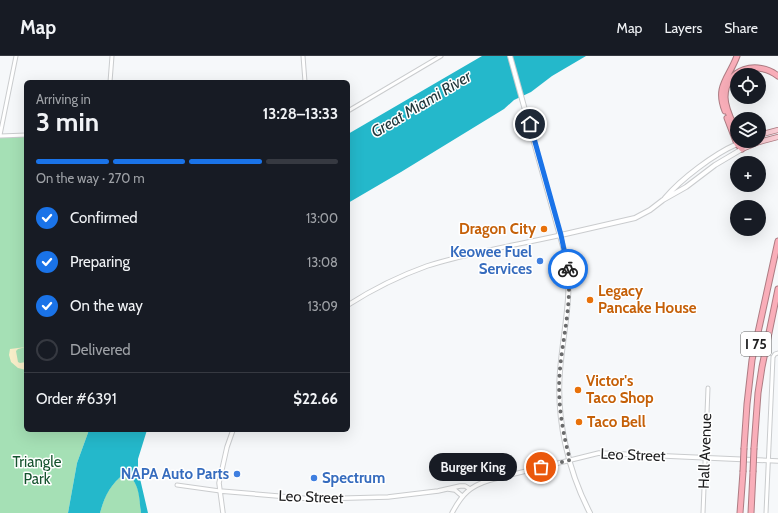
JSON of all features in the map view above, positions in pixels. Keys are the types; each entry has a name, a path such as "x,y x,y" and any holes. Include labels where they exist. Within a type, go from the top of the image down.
{"highway":[{"path":"730,119 721,101 721,92 725,78 734,65 737,56"},
{"path":"730,116 726,107 726,87 732,78 740,71 756,67 772,71 778,76"},
{"name":"I 75","path":"740,513 747,404 752,360 778,241"},
{"name":"I 75","path":"751,513 758,393 778,288"}],"main road":[{"path":"510,56 567,261 569,286 568,306 560,370 559,396 561,424 576,483 590,513"},
{"path":"766,133 778,130"},
{"path":"561,235 630,220 644,214 663,200 686,187 715,165 742,149 759,142 778,137"},
{"path":"663,200 671,191 703,165 730,148"}],"street":[{"path":"16,56 0,135 24,135"},
{"path":"110,80 112,56"},
{"path":"302,56 305,80"},
{"path":"350,110 441,56"},
{"path":"350,304 384,284 428,266 459,257 561,235"},
{"path":"766,513 773,357 778,353"},
{"name":"Hall Avenue","path":"703,513 708,388"},
{"path":"223,513 219,483 223,461 232,432"},
{"name":"Leo Street","path":"452,513 462,496 470,489 490,480 599,453 778,461"},
{"name":"Leo Street","path":"176,485 220,491 313,499 388,497 460,486 465,486 470,489"},
{"path":"446,489 455,490 462,496"}],"green space":[{"name":"Triangle Park","path":"24,135 24,432 88,432 77,463 68,513 0,513 0,136"},
{"path":"125,473 137,486 141,513 100,513 109,490"}],"sand":[{"path":"24,347 16,351 18,362 24,362 24,370 18,368 11,362 9,355 10,349"}],"water":[{"name":"Great Miami River","path":"482,56 586,56 552,76 531,92 514,100 504,109 350,202 350,133"},
{"path":"88,432 146,432 138,459 138,470 148,513 141,513 136,485 134,481 125,473 115,482 109,491 100,513 68,513 77,463"}],"way so far":[{"path":"541,467 570,460 561,424 559,396 560,370 569,296 568,269"}],"place":[{"name":"Dragon City","path":"544,229"},
{"name":"Keowee Fuel Services","path":"540,261"},
{"name":"Legacy Pancake House","path":"590,300"},
{"name":"Victor's Taco Shop","path":"578,390"},
{"name":"Taco Bell","path":"579,422"},
{"name":"Burger King","path":"541,467"},
{"name":"NAPA Auto Parts","path":"237,474"},
{"name":"Spectrum","path":"314,478"}],"route":[{"path":"530,124 566,253 568,269"}]}
